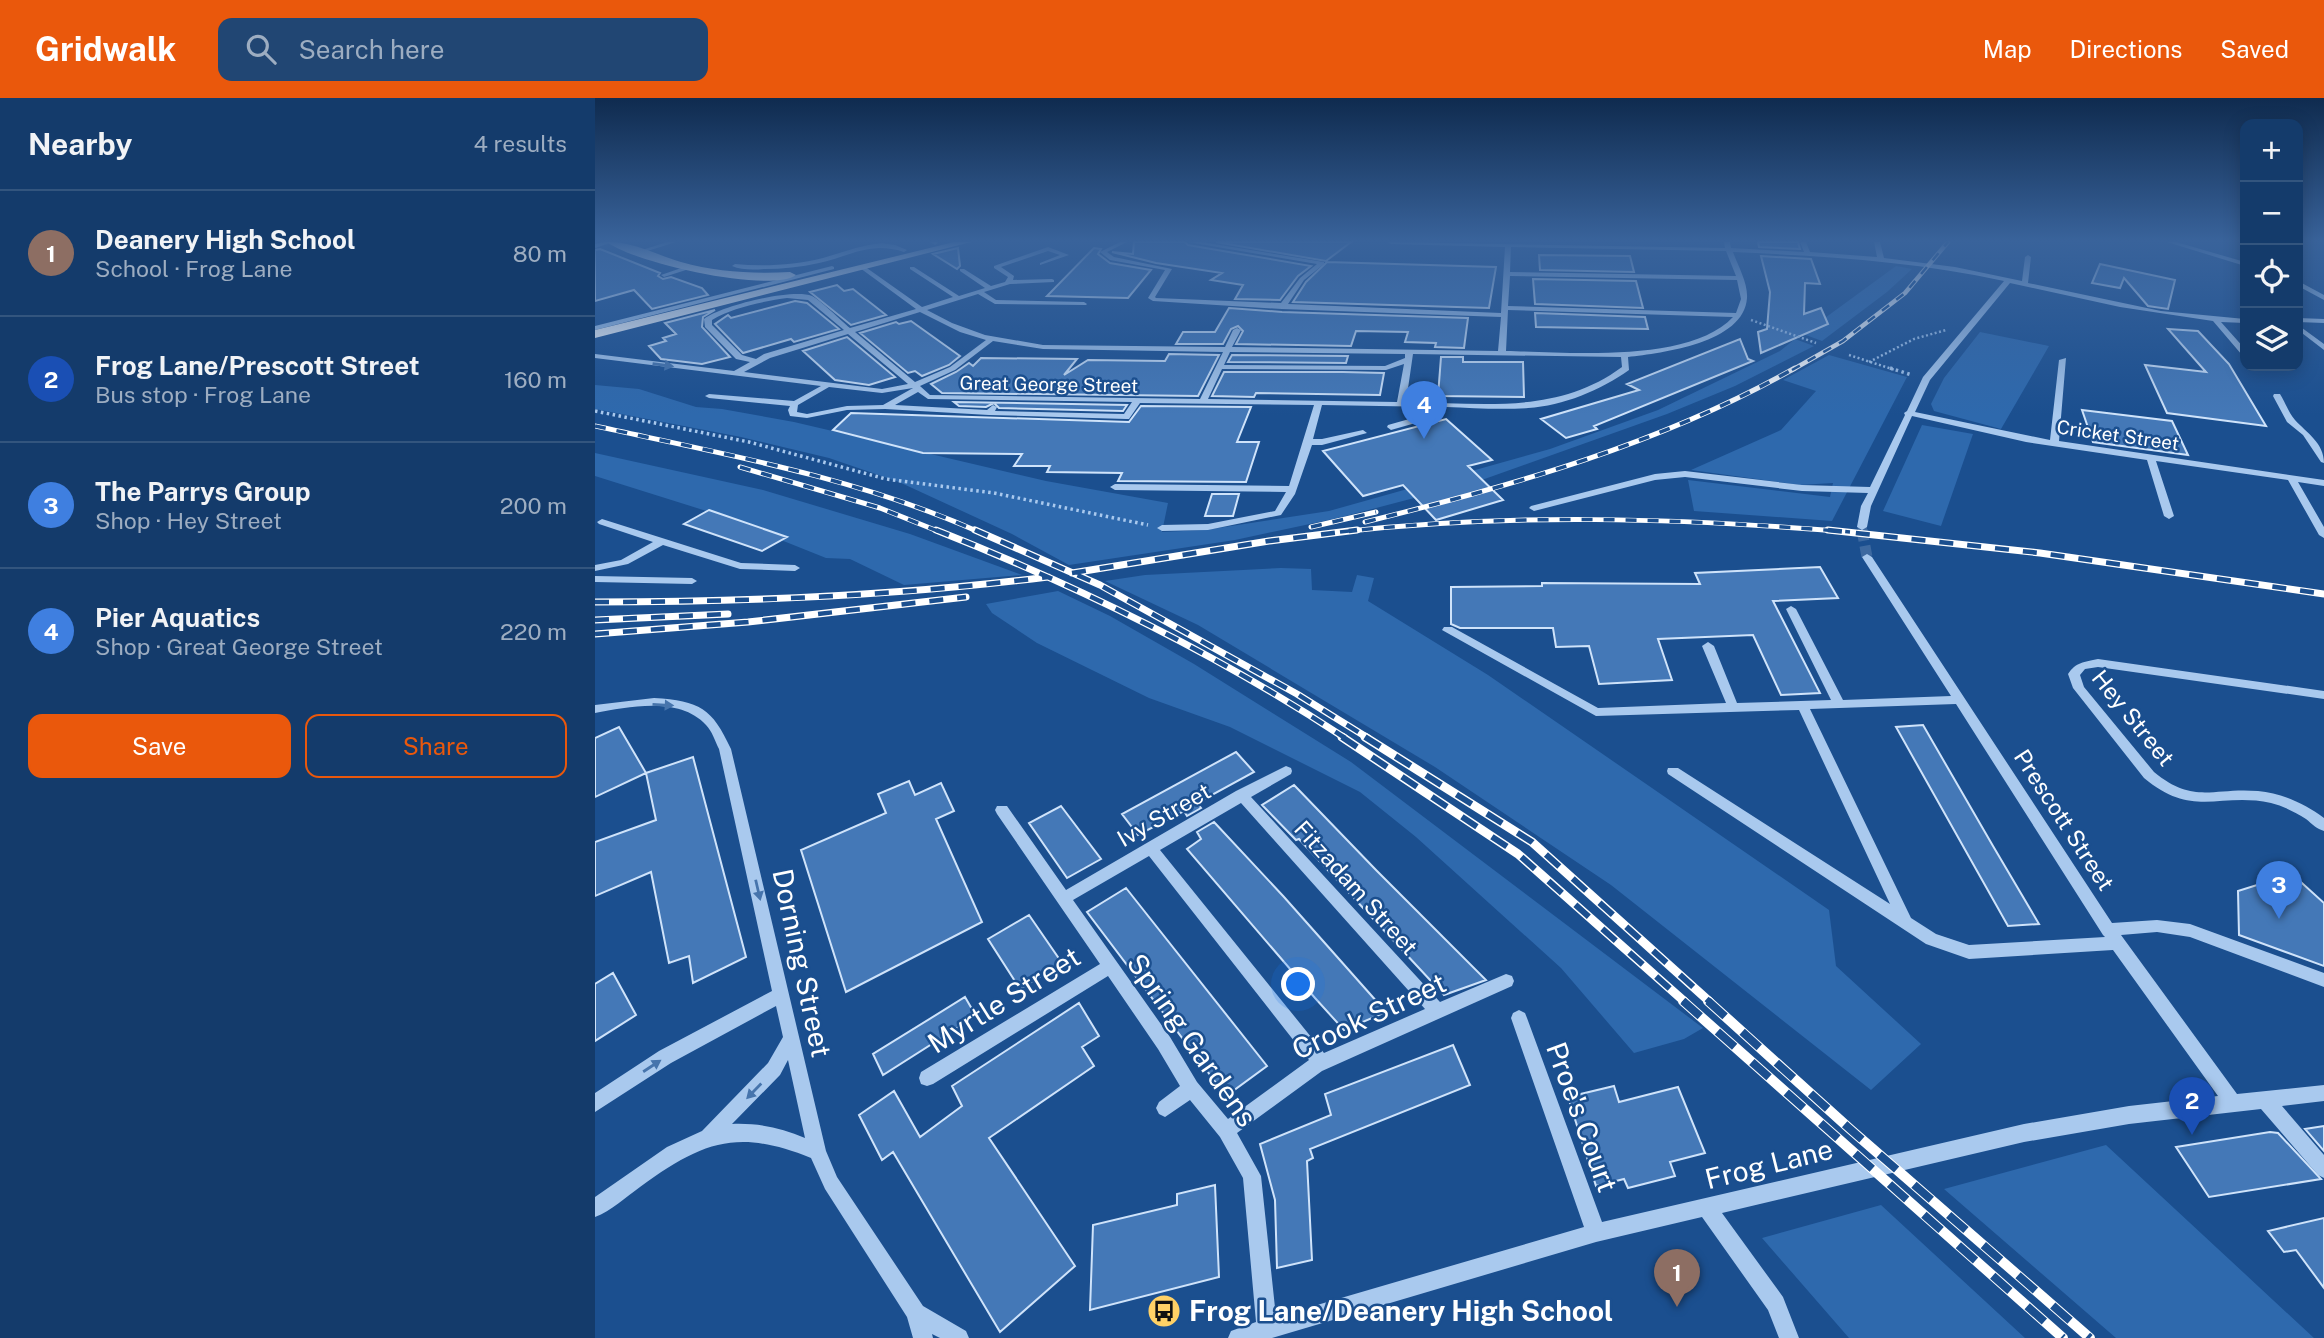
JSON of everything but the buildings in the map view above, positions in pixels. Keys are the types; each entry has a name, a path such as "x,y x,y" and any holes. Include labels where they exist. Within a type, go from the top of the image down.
{"highway":[{"path":"719,309 730,300"},
{"path":"595,334 719,309 750,300"}],"street":[{"path":"595,328 706,300"},
{"path":"755,361 739,357 708,325 708,319 719,309 770,300"},
{"path":"811,300 851,331 915,388"},
{"path":"911,300 962,330 991,339 1071,348 1409,356 1624,355 1668,349 1699,340 1726,327 1738,315 1744,300"},
{"path":"734,374 755,361 952,300"},
{"path":"992,300 1084,304"},
{"path":"1155,300 1250,303 1282,307 1738,315"},
{"path":"1282,307 1287,300"},
{"path":"1501,354 1504,300"},
{"path":"1862,527 1865,506 1926,379 1992,300"},
{"path":"2102,300 2170,314 2240,321"},
{"path":"2215,319 2240,347"},
{"path":"2303,320 2324,321"},
{"path":"1203,401 1237,330"},
{"path":"2303,331 2324,348"},
{"path":"885,407 915,388 947,374 991,339"},
{"name":"Great George Street","path":"595,356 867,391 915,388 927,397 1509,408 1556,400 1607,380 1626,368 1624,355"},
{"path":"1220,367 1386,368 1409,356"},
{"path":"1401,405 1409,356"},
{"path":"2054,443 2063,360"},
{"path":"827,386 795,404 793,414 807,416 847,408 885,407 1126,417 1137,401"},
{"path":"709,396 795,404"},
{"path":"2277,396 2290,420 2306,433 2324,460"},
{"path":"989,412 1000,399"},
{"path":"1162,528 1208,527 1278,513 1285,508 1319,403"},
{"path":"1391,427 1437,414 1443,406"},
{"name":"Cricket Street","path":"1908,414 2054,443 2324,483"},
{"path":"1307,442 1322,442 1363,433"},
{"path":"2151,458 2169,516"},
{"path":"1534,508 1655,477 1685,474 1803,488 1874,490"},
{"path":"2291,478 2324,536"},
{"path":"1115,487 1292,489"},
{"path":"602,522 740,566 795,568"},
{"path":"595,568 624,562 662,541"},
{"name":"Prescott Street","path":"1867,556 2113,937 2233,1103"},
{"path":"595,579 692,581"},
{"path":"1791,609 1839,703"},
{"path":"1448,630 1596,712 1958,700"},
{"path":"1708,646 1733,707"},
{"name":"Hey Street","path":"2324,695 2098,663 2081,666 2074,674 2079,688 2149,775 2161,785 2194,799 2250,796 2278,800 2304,811 2324,825"},
{"name":"Dorning Street","path":"595,709 667,703 692,710 708,719 717,732 725,749 817,1152 831,1183 916,1313 923,1338"},
{"path":"1802,705 1906,923"},
{"name":"Ivy Street","path":"1064,898 1286,771"},
{"path":"1673,771 1931,939 1969,951 2113,937 2157,926 2190,931 2324,980"},
{"name":"Fitzadam Street","path":"1241,795 1438,1012"},
{"name":"Spring Gardens","path":"1002,810 1164,1044 1191,1088 1226,1131 1252,1176 1267,1327"},
{"path":"1150,848 1321,1063"},
{"name":"Myrtle Street","path":"927,1079 1109,967"},
{"name":"Crook Street","path":"1226,1131 1321,1063 1506,981"},
{"path":"595,1103 665,1057 782,994"},
{"name":"Proe's Court","path":"1519,1018 1596,1233"},
{"path":"709,1136 774,1069 791,1038"},
{"path":"1165,1108 1191,1088"},
{"name":"Frog Lane","path":"1238,1338 1267,1327 1596,1233 2024,1133 2129,1115 2324,1093"},
{"path":"2265,1100 2324,1169"},
{"path":"595,1208 683,1148 709,1136 734,1132 767,1132 789,1138 817,1152"},
{"path":"1707,1208 1776,1304 1789,1338"},
{"name":"Dorning Street","path":"916,1313 960,1338"}],"path":[{"path":"1738,315 1816,343"},
{"path":"1869,362 1927,334 1967,328"},
{"path":"1849,355 1926,379"},
{"path":"595,411 749,442 886,480 994,493 1162,528"}],"shaded area":[{"path":"1850,300 1877,300 1822,341 1803,334"},
{"path":"1980,332 2049,346 2001,429 1934,411 1931,404 1944,378"},
{"path":"1795,339 1814,346 1735,386 1667,414 1479,481 1338,518 1235,540 1069,565 1012,534 899,482 829,458 741,437 595,409 595,385 639,389 696,407 794,422 1046,481 1168,503 1162,532 1205,530 1329,511 1550,449 1658,410 1780,351"},
{"path":"1829,355 1907,377 1832,521 1694,511 1688,480 1830,497 1833,483 1800,485 1691,470 1781,430 1816,391 1783,380"},
{"path":"1922,425 1973,434 1941,526 1883,511"},
{"path":"595,453 763,490 910,534 1022,575 904,585 850,559 826,558 781,540 786,536 595,476"},
{"path":"1311,569 1312,590 1352,592 1357,575 1374,578 1368,601 1488,675 1829,910 1836,966 1921,1044 1871,1090 1611,885 1435,767 1198,625 1105,581 1145,575"},
{"path":"1058,591 1110,616 1194,664 1351,762 1703,1028 1684,1039 1634,1053 1561,968 1416,837 1360,792 1230,727 1149,698 1037,643 992,613 986,604"},
{"path":"2106,1145 2314,1338 2116,1338 1944,1189"},
{"path":"1881,1205 2025,1338 1849,1338 1762,1238"}],"tunnel":[{"path":"1862,527 1863,532"},
{"path":"1862,530 1867,557"}],"railway":[{"path":"1792,370 1843,341 1896,300"},
{"path":"1365,522 1586,460 1693,419 1795,368"},
{"path":"595,426 838,482 933,513 979,532"},
{"path":"740,467 880,508 940,532"},
{"path":"1311,527 1376,512"},
{"path":"1344,532 1531,520 1723,523 1840,531"},
{"path":"936,530 1042,574 1146,624 1247,678 1345,738"},
{"path":"975,530 1073,573"},
{"path":"1344,532 1357,530"},
{"path":"1828,530 1840,531"},
{"path":"1840,531 1850,532"},
{"path":"1840,531 2040,553 2324,594"},
{"path":"1340,532 1344,532"},
{"path":"1073,573 1344,532"},
{"path":"1073,573 1100,585 1297,694 1368,738"},
{"path":"595,602 822,597 1048,577"},
{"path":"595,634 748,622 966,597"},
{"path":"595,620 728,614"},
{"path":"1342,737 1518,854 1685,1002"},
{"path":"1365,737 1532,842 1710,1002"},
{"path":"1683,1001 2063,1338"},
{"path":"1708,1001 2090,1338"}],"place":[{"name":"Pier Aquatics","path":"1424,439"},
{"name":"The Parrys Group","path":"2279,919"},
{"name":"Frog Lane/Prescott Street","path":"2192,1135"},
{"name":"Deanery High School","path":"1677,1307"},
{"name":"Frog Lane/Deanery High School","path":"1164,1311"}]}
